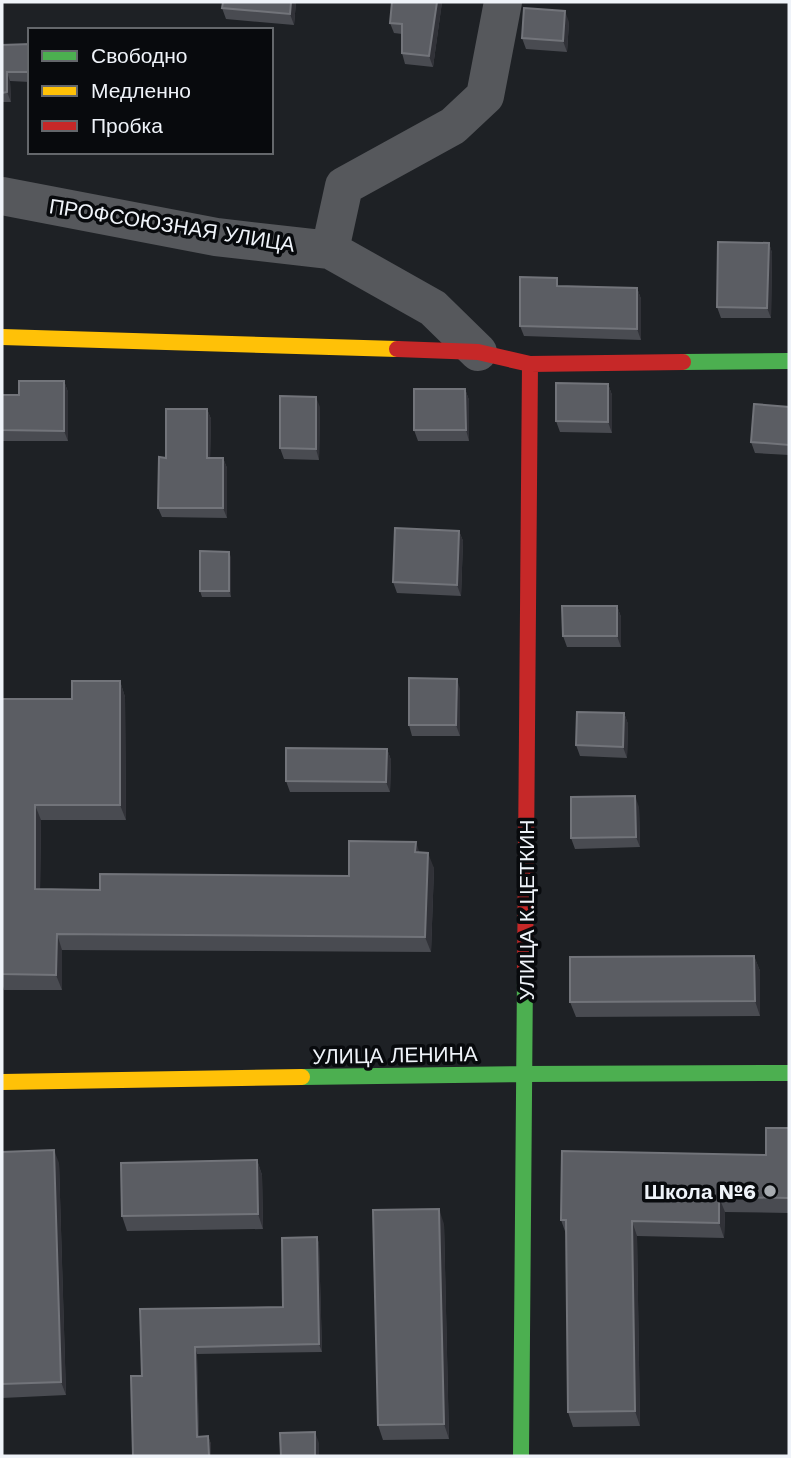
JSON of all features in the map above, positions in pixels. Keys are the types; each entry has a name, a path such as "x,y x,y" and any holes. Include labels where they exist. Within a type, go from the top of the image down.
{"street":[{"path":"330,250 344,187 453,126 485,96 503,2"},
{"name":"ПРОФСОЮЗНАЯ УЛИЦА","path":"2,196 216,237 330,250 433,308 478,352"},
{"path":"2,337 478,352 530,364 789,361"},
{"name":"УЛИЦА К.ЦЕТКИН","path":"521,1456 530,364"},
{"name":"УЛИЦА ЛЕНИНА","path":"2,1082 789,1073"}],"building":[{"path":"223,2 291,2 290,14 222,8"},
{"path":"392,2 437,2 429,56 402,53 402,24 390,23"},
{"path":"524,8 565,11 563,41 522,38"},
{"path":"28,44 28,72 7,72 7,92 2,93 2,45"},
{"path":"718,242 769,243 767,308 717,307"},
{"path":"520,277 557,278 557,286 637,288 637,329 520,326"},
{"path":"19,381 64,381 64,431 2,430 2,395 19,395"},
{"path":"556,383 608,384 608,422 556,421"},
{"path":"414,389 465,389 466,430 414,430"},
{"path":"280,396 316,397 316,449 280,448"},
{"path":"754,404 789,407 789,445 751,442"},
{"path":"166,409 207,409 207,458 223,458 223,508 158,508 159,457 166,458"},
{"path":"395,528 459,531 457,585 393,582"},
{"path":"200,551 229,552 229,591 200,591"},
{"path":"562,606 617,606 617,636 563,636"},
{"path":"409,678 457,679 456,725 409,725"},
{"path":"72,681 120,681 120,805 35,805 35,889 100,890 100,874 349,876 349,841 416,842 415,852 428,853 425,937 57,934 56,975 2,974 2,699 72,699"},
{"path":"577,712 624,713 623,747 576,745"},
{"path":"286,748 387,749 386,782 286,781"},
{"path":"635,796 636,837 571,838 571,797"},
{"path":"754,956 755,1001 570,1002 570,957"},
{"path":"766,1128 789,1128 789,1198 719,1197 719,1223 632,1221 635,1411 568,1412 566,1220 561,1220 562,1151 766,1155"},
{"path":"54,1150 61,1382 2,1384 2,1152"},
{"path":"257,1160 258,1214 122,1216 121,1163"},
{"path":"439,1209 444,1424 378,1425 373,1210"},
{"path":"317,1237 319,1344 195,1347 197,1437 208,1436 209,1456 133,1456 131,1376 142,1376 140,1309 283,1307 282,1238"},
{"path":"315,1432 315,1456 281,1456 280,1433"}],"traffic: fast":[{"path":"683,362 789,361"},
{"path":"521,1456 525,976"},
{"path":"302,1077 789,1073"}],"traffic: slow":[{"path":"2,337 397,349"},
{"path":"2,1082 302,1077"}],"traffic: jam":[{"path":"397,349 478,352 530,364 683,362"},
{"path":"525,976 530,364"}],"place":[{"name":"Школа №6","path":"770,1191"}]}
